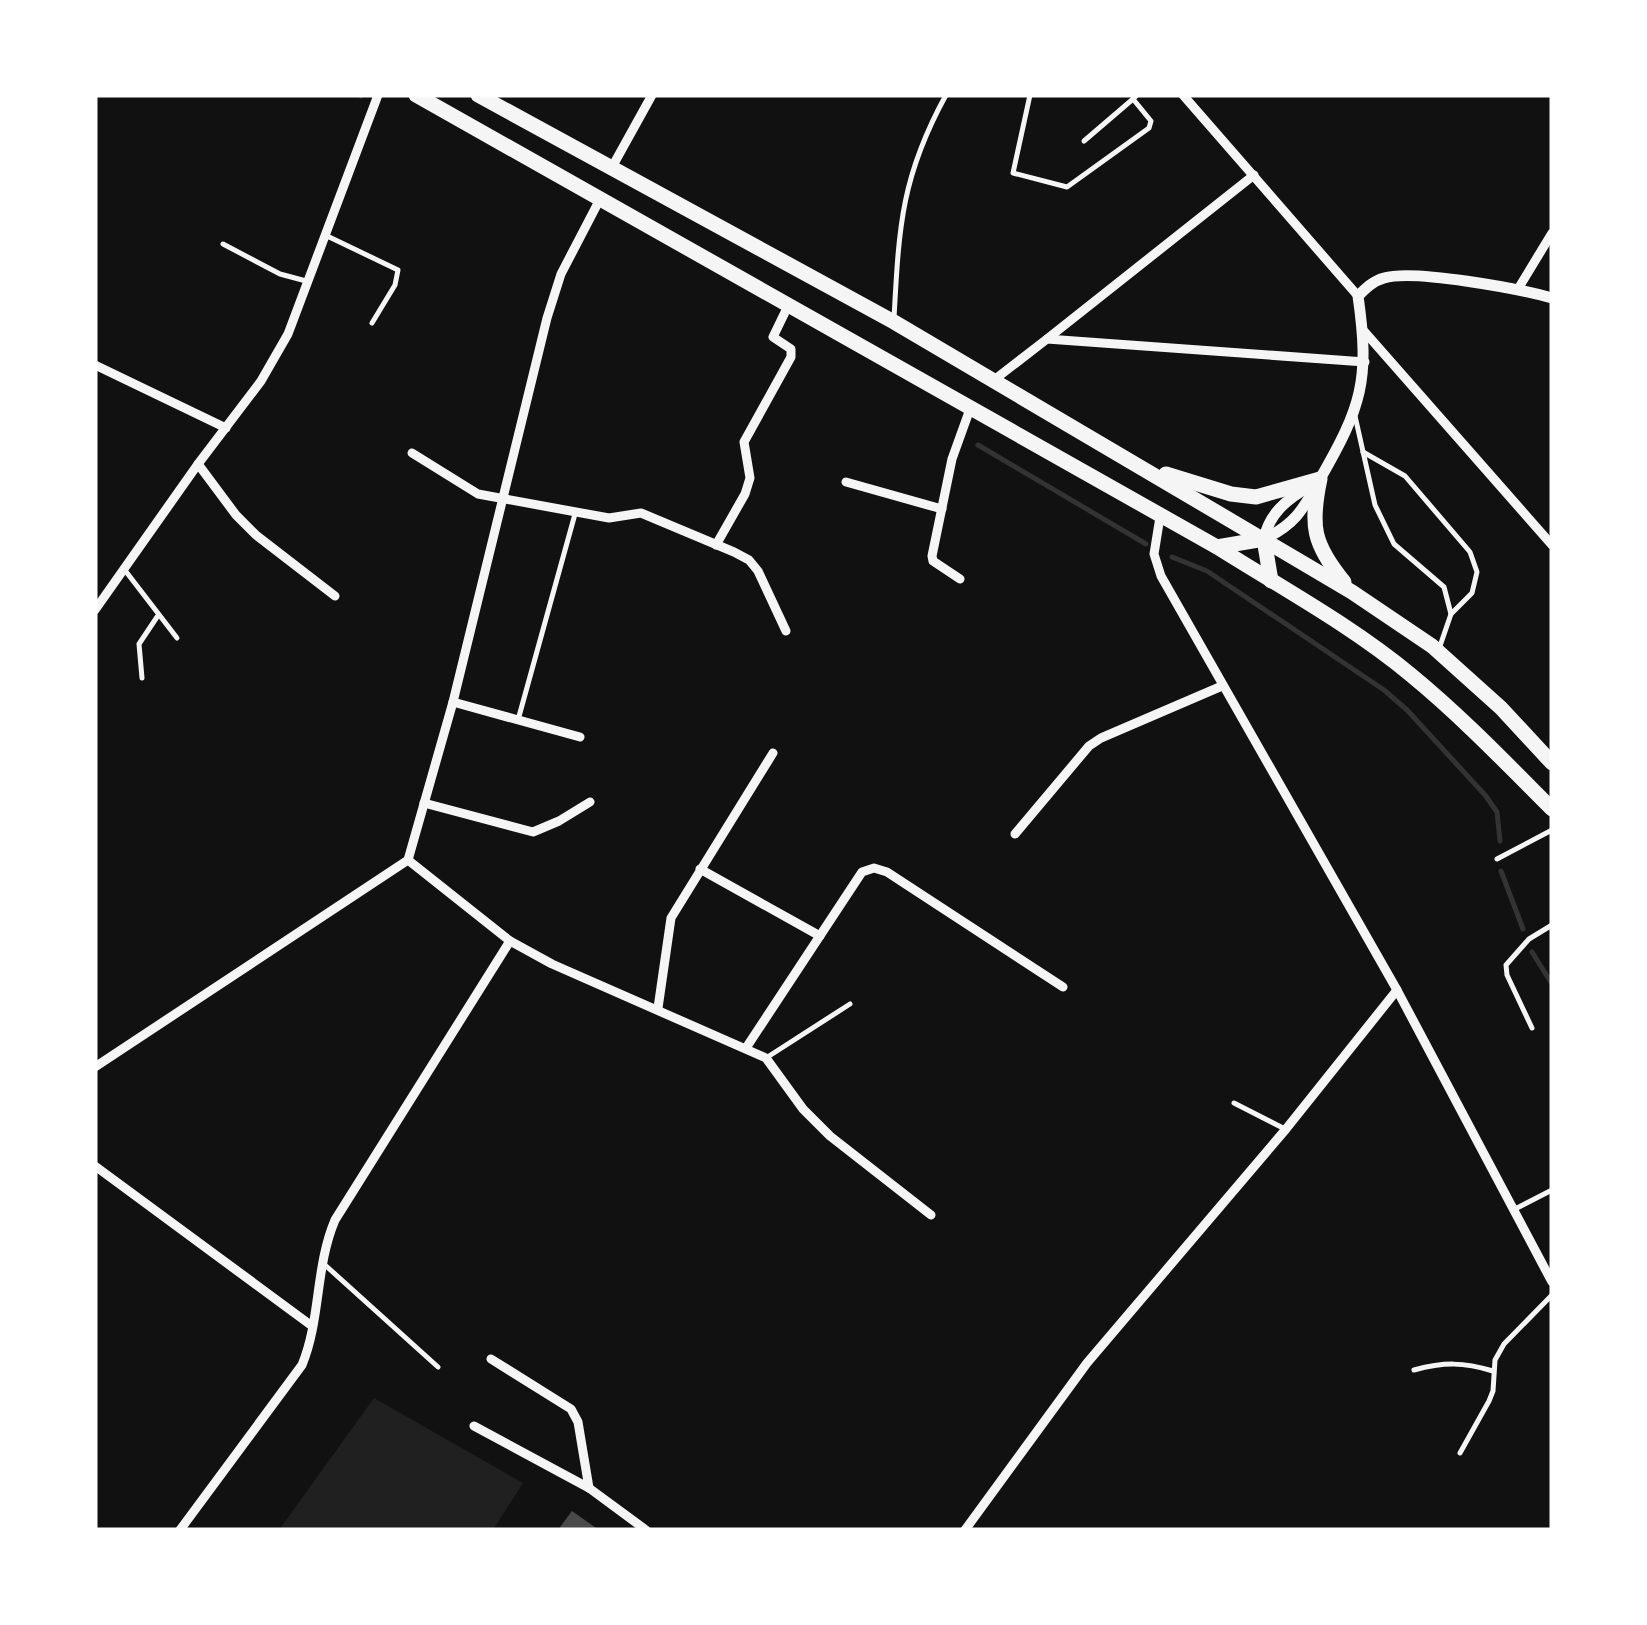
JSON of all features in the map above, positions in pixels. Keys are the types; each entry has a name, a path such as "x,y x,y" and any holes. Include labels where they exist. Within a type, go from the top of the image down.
{"highway":[{"path":"416,95 1271,580 1409,673 1478,734 1552,809"},
{"path":"478,95 894,322 1352,592 1438,651 1501,708 1552,763"},
{"path":"1138,465 1231,494 1256,497 1320,479 1312,512 1315,529 1332,566 1352,592"},
{"path":"1217,547 1264,539"},
{"path":"1264,539 1271,580"}],"street":[{"path":"95,610 261,381 288,334 378,95"},
{"path":"611,169 652,95"},
{"path":"1183,95 1358,296 1366,362 1355,416 1299,514 1286,528 1264,539"},
{"path":"994,380 1254,176"},
{"path":"95,1067 408,860 452,702 556,288 600,201"},
{"path":"1518,288 1552,233"},
{"path":"1358,296 1371,283 1400,276 1518,288 1552,298"},
{"path":"716,544 750,478 744,442 792,357 790,348 773,338 788,306"},
{"path":"1363,330 1552,545"},
{"path":"1046,339 1366,362"},
{"path":"95,365 226,428"},
{"path":"960,580 932,561 952,459 970,409"},
{"path":"412,453 478,494 609,518 641,513 716,544 748,560 758,571 786,631"},
{"path":"198,464 256,535 335,596"},
{"path":"1264,539 1267,524 1277,510 1320,479"},
{"path":"846,482 942,509"},
{"path":"1160,517 1154,554 1161,576 1397,990 1552,1282"},
{"path":"1015,834 1089,746 1222,686"},
{"path":"452,702 580,736"},
{"path":"658,1008 671,918 773,753"},
{"path":"424,803 534,832 590,802"},
{"path":"408,860 510,941 552,964 766,1058 803,1109 830,1136 931,1215"},
{"path":"746,1048 862,872 874,868 887,872 1063,987"},
{"path":"700,869 820,936"},
{"path":"180,1530 302,1366 309,1348 321,1261 335,1220 510,941"},
{"path":"965,1530 1087,1362 1286,1129 1397,990"},
{"path":"95,1166 312,1326"},
{"path":"491,1359 571,1409 578,1422 589,1488"},
{"path":"474,1426 589,1488 646,1530"}],"lane":[{"path":"894,322 900,222 907,186 922,143 946,95"},
{"path":"1030,95 1013,173 1068,186 1149,128 1152,121 1135,97 1084,141"},
{"path":"325,235 398,270 395,285 372,323"},
{"path":"223,244 280,274 308,282"},
{"path":"1355,416 1375,505 1394,544 1444,588 1452,614"},
{"path":"1362,452 1404,476 1470,552 1477,572 1472,593 1452,614 1438,651"},
{"path":"518,720 576,511"},
{"path":"124,570 177,638"},
{"path":"142,678 139,644 158,616"},
{"path":"1497,858 1552,830"},
{"path":"1532,1028 1506,965 1529,939 1552,925"},
{"path":"766,1058 850,1004"},
{"path":"1234,1103 1286,1129"},
{"path":"1513,1211 1552,1190"},
{"path":"321,1261 438,1366"},
{"path":"1460,1453 1493,1391 1492,1371 1504,1344 1552,1295"},
{"path":"1414,1370 1456,1362 1492,1371"}],"shaded area":[{"path":"374,1398 523,1483 493,1530 279,1530"}],"building":[{"path":"572,1511 599,1530 558,1530"}],"waterway":[{"path":"978,445 1146,544"},
{"path":"1172,557 1207,571 1384,690 1485,795 1497,812 1500,841"},
{"path":"1501,871 1523,929"},
{"path":"1532,952 1552,984"}]}
